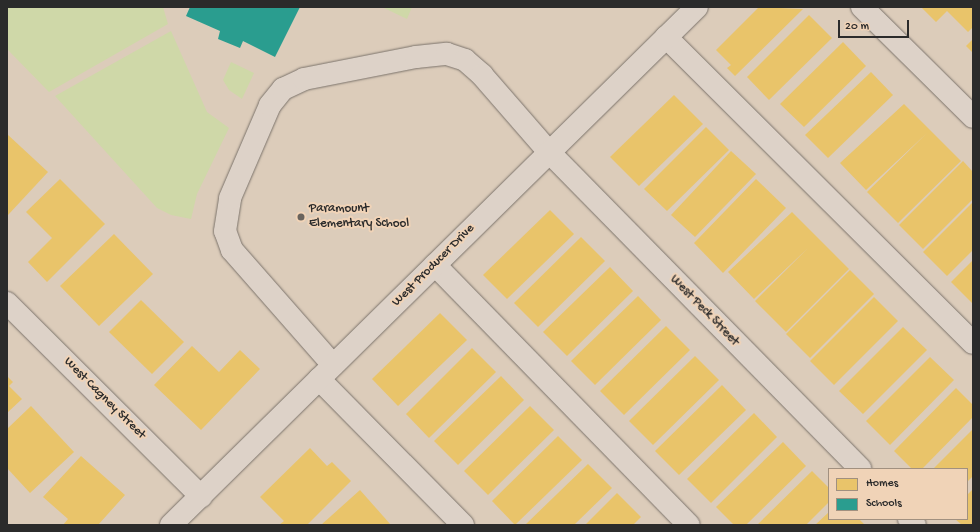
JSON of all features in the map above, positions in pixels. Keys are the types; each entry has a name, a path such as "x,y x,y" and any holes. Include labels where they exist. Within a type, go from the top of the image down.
{"street":[{"name":"West Producer Drive","path":"171,525 697,7"},
{"path":"862,7 973,117"},
{"path":"666,37 973,343"},
{"name":"West Peck Street","path":"326,372 232,250 225,231 230,198 270,105 283,89 304,79 416,57 448,54 465,60 494,89 549,152 859,468"},
{"path":"435,265 689,525"},
{"name":"West Cagney Street","path":"7,303 201,496"},
{"path":"326,372 463,525"}],"green space":[{"path":"7,7 163,7 168,24 49,92 7,49"},
{"path":"382,7 412,7 407,19"},
{"path":"171,31 207,112 229,128 197,194 191,219 171,215 157,208 55,96"},
{"path":"231,62 254,73 242,99 229,90 223,80"}],"building: Homes":[{"path":"759,7 803,9 735,76 727,68 731,65 716,50"},
{"path":"921,7 973,7 973,27 968,32 947,11 936,22"},
{"path":"809,15 832,38 769,100 747,77"},
{"path":"973,39 973,53 966,46"},
{"path":"843,42 866,66 804,127 780,104"},
{"path":"871,72 893,95 828,158 805,135"},
{"path":"674,95 703,124 639,186 610,157"},
{"path":"904,104 961,161 898,223 867,192 927,133 866,190 840,163"},
{"path":"706,127 729,150 667,211 644,189"},
{"path":"7,134 48,172 8,215 7,215"},
{"path":"731,151 756,174 695,237 671,215"},
{"path":"963,161 973,172 973,199 923,249 899,225"},
{"path":"60,179 105,224 47,282 28,262 52,238 26,212"},
{"path":"756,179 786,208 723,273 694,243"},
{"path":"973,202 973,250 947,276 923,252"},
{"path":"550,210 574,234 507,299 483,275"},
{"path":"792,212 849,269 786,332 755,301 808,248 754,299 728,272"},
{"path":"114,234 153,274 99,326 60,286"},
{"path":"581,237 605,261 538,327 514,303"},
{"path":"973,260 973,304 951,282"},
{"path":"610,267 633,291 567,356 543,332"},
{"path":"850,270 874,294 810,358 786,334"},
{"path":"638,296 661,320 595,385 571,361"},
{"path":"874,297 898,321 834,385 810,361"},
{"path":"141,300 184,342 152,374 109,332"},
{"path":"440,313 467,340 398,406 372,379"},
{"path":"666,326 690,350 624,415 600,391"},
{"path":"903,327 927,350 863,414 839,391"},
{"path":"192,346 219,372 240,350 260,369 201,430 154,385"},
{"path":"472,348 496,372 429,438 406,414"},
{"path":"695,356 719,380 653,445 629,421"},
{"path":"930,357 954,380 890,445 866,421"},
{"path":"7,376 13,382 9,386 22,399 7,413"},
{"path":"501,376 524,400 458,465 434,441"},
{"path":"722,385 746,410 679,475 655,451"},
{"path":"956,388 973,405 973,417 923,468 911,468 894,451"},
{"path":"31,406 74,452 30,493 7,468 7,429"},
{"path":"530,406 554,430 488,495 464,471"},
{"path":"754,413 777,437 711,503 687,479"},
{"path":"973,429 973,476 968,481 968,468 934,468"},
{"path":"558,436 582,460 515,525 492,501"},
{"path":"783,442 806,466 746,525 734,525 716,507"},
{"path":"310,448 327,466 332,462 351,481 307,525 279,525 284,521 260,497"},
{"path":"81,456 125,495 98,525 63,525 68,519 43,497"},
{"path":"588,464 612,488 574,525 525,525"},
{"path":"812,471 828,487 828,503 806,525 757,525"},
{"path":"973,489 973,525 962,525 956,520 968,520 968,494"},
{"path":"360,490 391,525 321,525"},
{"path":"617,493 641,517 633,525 585,525"},
{"path":"828,513 828,520 860,520 864,524 815,525"}],"building: Schools":[{"path":"190,7 300,7 275,57 243,41 240,48 218,39 220,31 186,16"}],"place":[{"name":"Paramount Elementary School","path":"301,217"}]}
